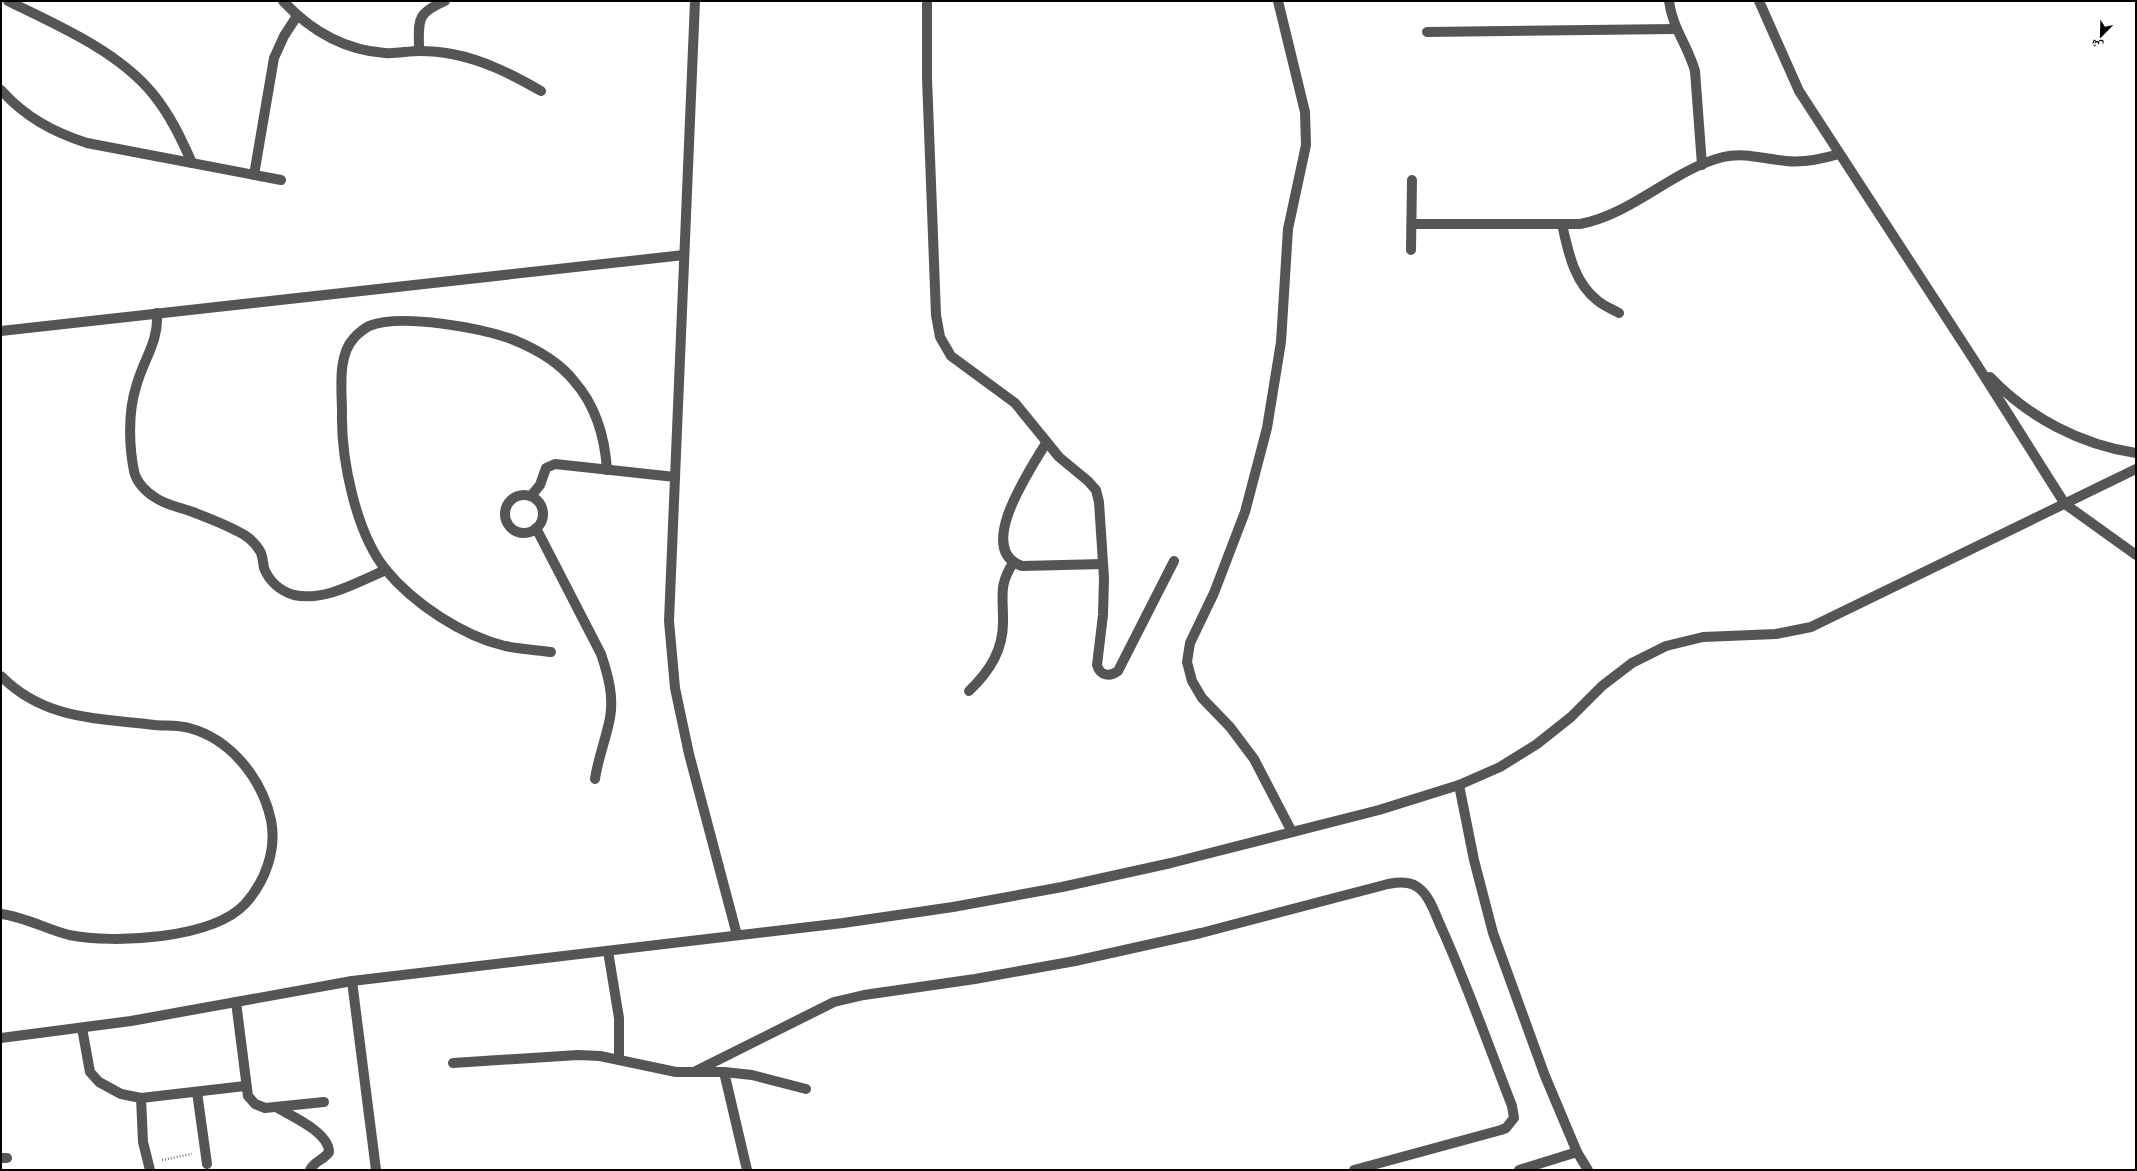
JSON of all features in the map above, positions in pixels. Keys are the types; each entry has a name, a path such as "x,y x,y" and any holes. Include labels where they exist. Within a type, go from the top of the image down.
{"street":[{"path":"8,1 84,38 125,68 153,93 172,121 192,163"},
{"path":"283,1 297,16 324,36 354,49 387,53 419,51 452,54 483,62 513,75 541,91"},
{"path":"419,51 419,21 424,13 446,1"},
{"path":"695,1 669,621 675,688 689,754 736,935"},
{"path":"927,1 927,78 936,315 940,337 951,356 1015,403 1034,424 1046,443 1059,457 1088,480 1096,490 1099,502 1103,564 1103,615 1097,665 1098,670 1108,675 1118,671 1174,561"},
{"path":"1278,1 1305,112 1306,145 1288,229 1281,342 1268,428 1245,512 1214,593 1190,643 1187,662 1192,682 1202,698 1230,727 1254,759 1292,832"},
{"path":"1669,1 1670,13 1676,29 1691,56 1695,71 1702,165"},
{"path":"1759,1 1799,91 1974,360 2065,504 2136,555"},
{"path":"254,175 274,58 284,36 297,16"},
{"path":"1427,32 1676,29"},
{"path":"1,90 12,102 34,120 60,134 87,142 281,180"},
{"path":"1412,224 1580,224 1599,220 1702,165 1723,157 1745,155 1804,162 1839,154"},
{"path":"1411,250 1412,180"},
{"path":"1562,224 1570,258 1580,282 1597,301 1619,313"},
{"path":"1,331 684,255"},
{"path":"157,313 158,327 154,344 136,388 131,413 131,456 134,473 143,488 157,499 242,533 254,542 262,554 265,568 272,584 294,595 320,596 386,570"},
{"path":"551,652 504,645 460,629 420,603 386,570 363,529 352,494 342,420 344,355 353,338 368,327 388,322 414,322 474,329 514,340 547,356 574,380 594,411 605,446 607,470"},
{"path":"1974,360 2004,392 2039,418 2078,438 2119,450 2136,453"},
{"path":"1046,443 1016,495 1005,524 1003,549 1007,557 1013,563 1031,566 1103,564"},
{"path":"531,496 536,491 544,472 550,465 555,464 675,477"},
{"path":"1,1038 131,1021 352,981 843,923 961,906 1062,887 1156,866 1379,810 1460,786 1500,767 1537,744 1571,717 1602,686 1626,667 1666,646 1703,637 1776,634 1811,627 2136,469"},
{"path":"524,495 531,496 536,500 543,511 540,523 536,528 530,532 517,531 512,528 506,517 506,510 512,499 524,495"},
{"path":"536,528 601,654 608,676 611,698 610,718 598,759 595,779"},
{"path":"969,691 984,676 995,659 1002,639 1002,586 1013,563"},
{"path":"1,676 12,687 31,700 74,716 189,728 216,740 242,761 257,783 267,802 273,831 269,860 262,882 244,905 221,922 197,930 165,936 95,940 67,934 1,914"},
{"path":"1460,786 1474,860 1493,933 1545,1076 1577,1152 1588,1170"},
{"path":"696,1071 834,1002 864,995 975,979 1075,961 1201,932 1400,882 1411,883 1420,889 1427,899 1452,953 1512,1106 1514,1118 1506,1128 1501,1130 1354,1170"},
{"path":"608,951 619,1018 619,1059"},
{"path":"352,981 376,1170"},
{"path":"236,1002 245,1086 248,1096 255,1104 265,1108 324,1102"},
{"path":"82,1028 90,1072 99,1082 121,1094 141,1098 245,1086"},
{"path":"453,1063 578,1055 600,1056 676,1072 724,1072 752,1075 806,1089"},
{"path":"724,1072 747,1170"},
{"path":"197,1092 207,1164"},
{"path":"141,1098 143,1142 149,1166"},
{"path":"276,1107 314,1130 326,1140 329,1152 325,1157 315,1163 310,1170"},
{"path":"1519,1170 1577,1152"}],"path":[{"path":"149,1166 205,1152"}]}
